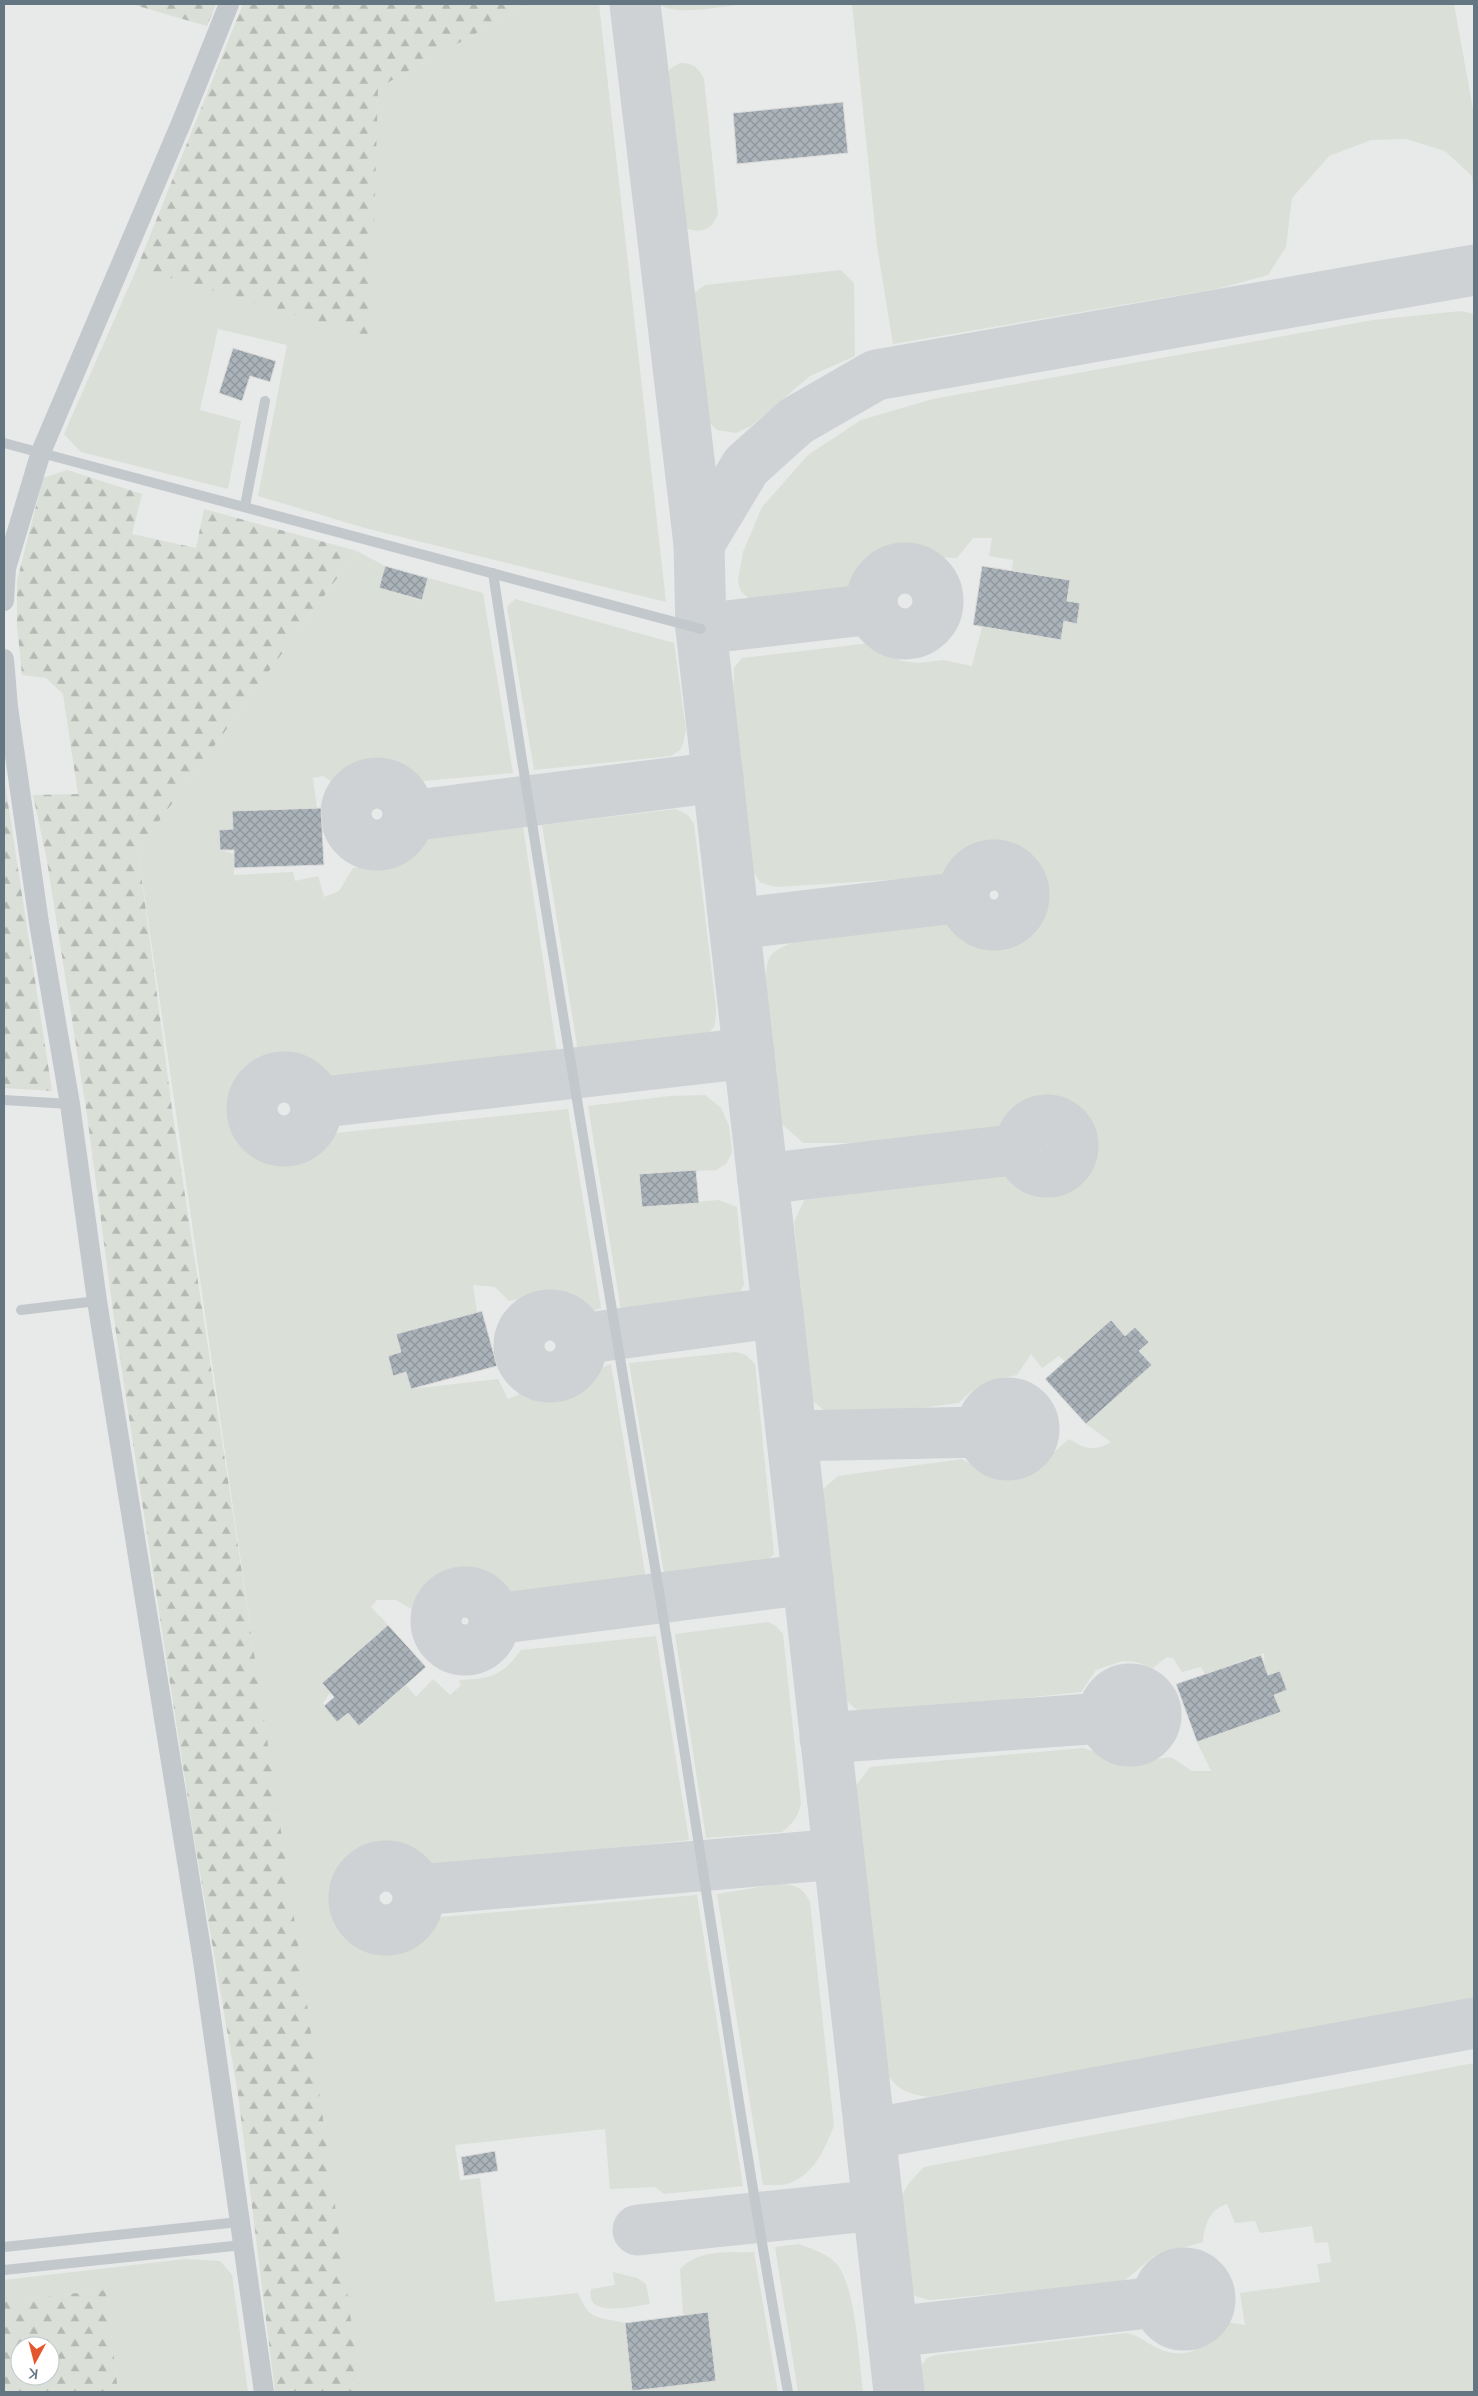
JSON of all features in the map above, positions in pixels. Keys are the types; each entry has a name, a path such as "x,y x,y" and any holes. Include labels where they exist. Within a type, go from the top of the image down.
{"street":[{"path":"4,601 6,568 41,452 182,121 229,4"},
{"path":"4,659 6,706 39,923 70,1104 97,1301 201,1951 264,2392"}],"lane":[{"path":"245,506 265,401"},
{"path":"4,443 701,629"},
{"path":"493,573 531,820 660,1599 757,2219 788,2392"},
{"path":"4,1100 70,1104"},
{"path":"21,1310 97,1301"},
{"path":"4,2247 239,2222"},
{"path":"4,2270 243,2246"}],"shaded area":[{"path":"4,4 1474,4 1474,2392 4,2392"}],"green space":[{"path":"131,4 216,4 207,26"},
{"path":"243,4 529,4 378,88 371,337 137,268"},
{"path":"529,4 599,4 666,602 365,528 258,496 287,345 218,329 200,410 241,421 228,489 81,452 64,434 137,268 370,336 378,88"},
{"path":"658,4 745,4 677,10"},
{"path":"852,4 1454,4 1474,115 1474,199 1472,176 1445,151 1406,139 1371,140 1329,156 1292,198 1286,247 1268,275 1216,289 893,344 877,246"},
{"path":"680,63 695,66 704,79 718,214 709,227 701,230 684,228 679,214 665,82 670,69"},
{"path":"841,270 854,283 855,356 810,376 751,426 736,433 717,430 707,420 701,400 690,304 693,294 705,285"},
{"path":"1461,311 1474,314 1474,1999 928,2097 911,2093 899,2088 890,2078 882,2063 855,1787 870,1767 1083,1748 1131,1763 1171,1757 1192,1771 1211,1771 1197,1742 1280,1712 1274,1695 1287,1690 1280,1671 1265,1675 1264,1653 1205,1674 1201,1667 1182,1672 1173,1658 1167,1657 1153,1668 1136,1662 1122,1661 1096,1670 1081,1692 863,1715 842,1697 822,1490 838,1476 962,1459 986,1474 1000,1478 1017,1476 1038,1466 1069,1439 1085,1447 1100,1447 1111,1442 1086,1424 1152,1365 1139,1351 1149,1342 1136,1327 1125,1336 1111,1320 1065,1361 1059,1356 1042,1368 1031,1354 1017,1375 985,1383 972,1391 959,1403 834,1419 812,1400 794,1222 804,1200 1011,1175 1017,1181 1030,1188 1051,1193 1069,1186 1076,1179 1081,1171 1088,1150 1094,1149 1091,1130 1085,1129 1079,1113 1057,1103 1047,1101 1029,1105 1021,1111 1006,1129 853,1143 803,1143 781,1123 766,983 768,962 773,953 792,943 957,922 983,936 1006,938 1015,934 1024,926 1031,915 1037,899 1042,898 1041,878 1034,878 1023,860 1010,852 991,848 969,855 951,876 776,887 761,883 751,869 733,704 734,668 742,658 870,643 902,661 919,663 943,660 972,666 982,627 1060,640 1064,621 1077,623 1080,603 1067,601 1070,580 1012,570 1013,560 989,556 992,538 973,538 957,558 910,556 883,566 866,587 749,599 740,590 738,581 743,552 762,507 808,455 861,420 933,399 1373,320"},
{"path":"67,470 142,494 132,534 196,548 204,509 357,551 138,850 172,1109 306,1997 361,2392 275,2392 238,2094 194,1838 116,1333 87,1115 47,861 33,795 78,794 63,694 46,678 22,675 17,625 17,581 43,478"},
{"path":"357,551 385,566 379,588 422,601 428,578 483,593 513,773 423,781 394,764 375,762 350,770 335,784 323,776 313,778 317,808 233,811 233,829 219,830 220,850 234,854 234,875 293,872 295,881 318,876 324,897 339,891 353,868 388,864 410,855 428,839 523,827 557,1053 321,1081 309,1073 296,1068 283,1066 270,1068 260,1072 251,1080 244,1092 241,1107 235,1109 238,1127 246,1127 251,1142 255,1146 273,1155 282,1157 291,1156 307,1148 327,1128 335,1133 568,1109 601,1308 585,1313 577,1299 542,1294 509,1301 495,1287 473,1285 477,1312 401,1352 388,1356 393,1375 406,1372 411,1389 498,1379 508,1399 518,1395 522,1389 538,1395 563,1397 578,1391 598,1370 611,1364 646,1579 515,1594 483,1576 466,1577 437,1589 413,1610 396,1600 377,1600 371,1607 388,1625 322,1683 330,1693 323,1703 339,1720 348,1713 360,1726 406,1685 416,1697 433,1679 450,1695 461,1685 459,1680 480,1679 495,1674 508,1666 521,1650 656,1636 689,1840 423,1868 398,1854 380,1856 361,1865 349,1879 345,1895 339,1896 343,1915 351,1916 353,1930 359,1936 372,1943 387,1945 402,1943 412,1937 421,1927 429,1912 438,1912 440,1917 697,1895 743,2186 664,2194 655,2187 610,2189 605,2129 455,2145 460,2180 480,2178 495,2302 578,2293 586,2309 591,2313 601,2318 625,2323 632,2391 716,2381 708,2313 683,2315 680,2269 696,2258 705,2255 754,2252 778,2392 361,2392 138,850"},
{"path":"515,599 674,643 686,730 680,750 671,756 534,770 507,607"},
{"path":"4,777 52,1091 4,1088"},
{"path":"676,809 688,815 694,824 716,1008 713,1028 697,1041 578,1052 542,825"},
{"path":"705,1095 721,1108 729,1126 732,1152 726,1164 716,1170 639,1174 642,1207 719,1200 737,1207 744,1285 738,1296 726,1299 621,1310 588,1106 670,1096"},
{"path":"736,1352 746,1355 755,1364 774,1554 760,1569 665,1579 629,1363"},
{"path":"768,1622 776,1626 783,1634 800,1809 794,1820 782,1832 706,1838 675,1634"},
{"path":"777,1884 797,1887 810,1902 834,2126 818,2159 806,2173 787,2184 763,2185 717,1894"},
{"path":"1474,2063 1474,2392 918,2392 916,2374 927,2358 936,2355 1127,2333 1137,2336 1162,2350 1172,2353 1190,2352 1207,2343 1226,2322 1245,2325 1240,2293 1320,2282 1317,2264 1331,2262 1328,2242 1315,2243 1312,2226 1260,2233 1255,2221 1235,2223 1227,2204 1221,2206 1209,2218 1203,2242 1154,2256 1123,2282 930,2300 915,2296 907,2274 899,2233 901,2198 905,2189 924,2167"},
{"path":"799,2244 831,2259 839,2267 845,2279 856,2327 863,2392 798,2392 775,2247"},
{"path":"185,2259 220,2261 232,2275 248,2392 118,2392 106,2290 4,2301 4,2280"},
{"path":"613,2272 637,2278 646,2284 650,2304 612,2308 595,2304 591,2298 591,2289 615,2285"},
{"path":"106,2290 118,2392 4,2392 4,2301"}],"building":[{"path":"843,102 848,153 737,164 733,113"},
{"path":"233,348 276,361 270,382 250,376 242,401 219,393"},
{"path":"385,566 428,578 422,600 379,588"},
{"path":"982,566 1070,580 1067,601 1080,603 1077,624 1064,621 1061,640 973,625"},
{"path":"321,808 324,865 234,868 234,850 220,850 219,830 233,829 232,811"},
{"path":"696,1170 699,1203 642,1207 639,1174"},
{"path":"482,1311 497,1366 411,1389 406,1372 393,1376 388,1356 401,1352 396,1334"},
{"path":"1111,1320 1125,1336 1135,1327 1149,1342 1139,1351 1152,1365 1086,1424 1045,1379"},
{"path":"388,1625 426,1667 359,1726 348,1713 337,1722 324,1706 334,1697 322,1683"},
{"path":"1261,1655 1268,1675 1280,1671 1287,1690 1274,1695 1281,1712 1197,1742 1176,1684"},
{"path":"495,2151 498,2171 464,2176 461,2157"},
{"path":"708,2312 716,2381 632,2391 625,2323"}],"taxiway":[{"path":"635,4 699,544 701,629 899,2392"},
{"path":"699,544 746,466 796,421 876,375 1474,270"},
{"path":"905,568 918,571 928,578 935,588 938,601 935,614 928,624 918,631 905,634 892,631 882,624 875,614 872,601 875,588 882,578 892,571 905,568"},
{"path":"701,629 873,609"},
{"path":"409,816 718,777"},
{"path":"371,783 383,783 399,792 406,802 408,814 406,826 399,836 383,845 371,845 360,840 351,831 346,820 346,808 351,797 360,788 371,783"},
{"path":"994,865 1010,870 1015,874 1019,879 1024,895 1019,911 1015,916 1010,920 994,925 978,920 973,916 969,911 964,895 969,879 973,874 978,870 994,865"},
{"path":"734,924 964,897"},
{"path":"315,1103 749,1053"},
{"path":"284,1077 302,1083 310,1091 316,1109 310,1127 302,1135 284,1141 266,1135 258,1127 252,1109 258,1091 266,1083 284,1077"},
{"path":"1042,1120 1052,1120 1066,1127 1073,1141 1073,1146 1073,1151 1066,1165 1052,1172 1042,1172 1032,1168 1025,1161 1021,1151 1021,1141 1025,1131 1032,1124 1042,1120"},
{"path":"763,1179 1020,1149"},
{"path":"581,1339 778,1312"},
{"path":"550,1315 567,1320 572,1324 576,1329 581,1346 576,1363 572,1368 567,1372 550,1377 533,1372 528,1368 524,1363 519,1346 524,1329 528,1324 533,1320 550,1315"},
{"path":"1003,1403 1013,1403 1023,1407 1030,1414 1034,1429 1030,1444 1023,1451 1013,1455 1003,1455 993,1451 986,1444 982,1434 982,1424 986,1414 993,1407 1003,1403"},
{"path":"792,1436 982,1432"},
{"path":"495,1619 808,1579"},
{"path":"459,1592 471,1592 486,1600 494,1615 494,1621 494,1627 486,1642 471,1650 459,1650 444,1642 436,1627 436,1615 444,1600 459,1592"},
{"path":"1125,1689 1135,1689 1149,1696 1156,1710 1156,1715 1156,1720 1149,1734 1135,1741 1125,1741 1115,1737 1108,1730 1104,1720 1104,1710 1108,1700 1115,1693 1125,1689"},
{"path":"825,1738 1104,1718"},
{"path":"418,1890 838,1854"},
{"path":"386,1866 398,1869 409,1875 415,1886 418,1898 415,1910 409,1921 398,1927 386,1930 374,1927 363,1921 357,1910 354,1898 357,1886 363,1875 374,1869 386,1866"},
{"path":"870,2134 1474,2023"},
{"path":"638,2230 878,2205"},
{"path":"1179,2273 1189,2273 1203,2280 1210,2294 1210,2299 1210,2304 1203,2318 1189,2325 1179,2325 1169,2321 1162,2314 1158,2304 1158,2294 1162,2284 1169,2277 1179,2273"},
{"path":"892,2332 1157,2302"}]}
